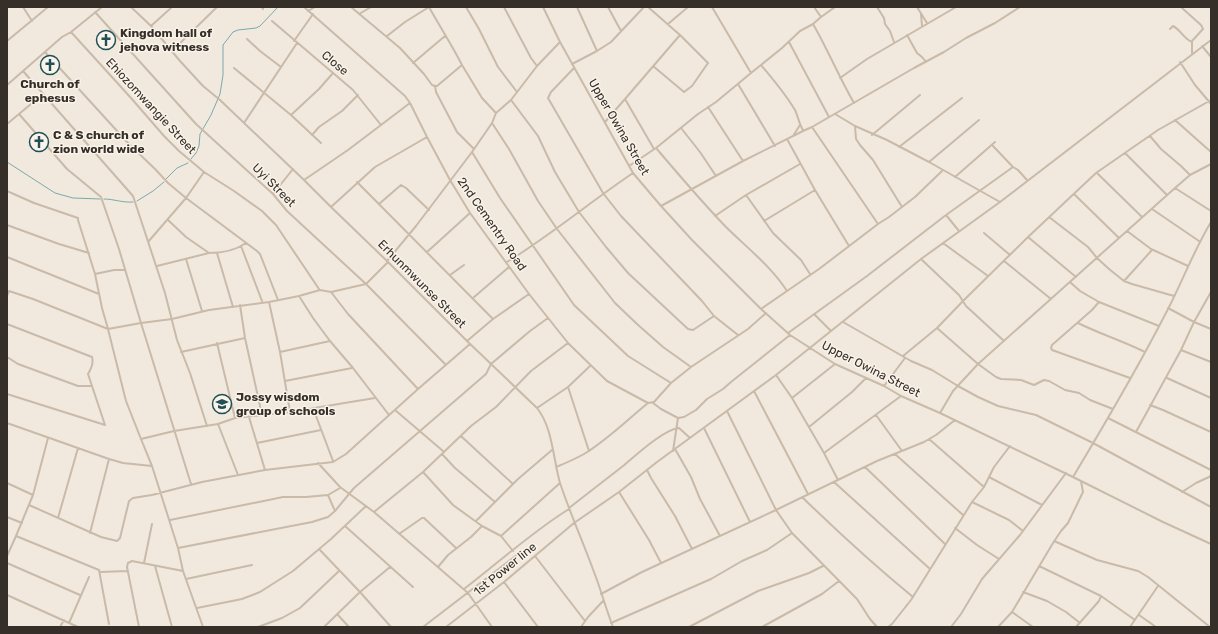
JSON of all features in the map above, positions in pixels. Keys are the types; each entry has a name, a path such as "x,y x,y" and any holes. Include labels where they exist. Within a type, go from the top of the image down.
{"street":[{"path":"23,7 32,20"},
{"path":"7,41 48,7"},
{"path":"7,84 23,72 62,37 71,32 102,7"},
{"name":"Erhunmwunse Street","path":"131,7 151,26 203,86 293,169 466,341 537,408 543,416 560,483 574,523 594,571 612,627"},
{"path":"151,26 172,7"},
{"path":"172,51 217,7"},
{"name":"2nd Cementry Road","path":"304,7 403,94 410,103 450,180 470,213 529,294 568,343 607,381 648,403"},
{"path":"308,11 315,7"},
{"path":"351,7 400,48 432,85 435,86 436,92 457,132 474,149"},
{"path":"359,14 371,7"},
{"path":"387,36 405,22 429,7 482,98 496,113"},
{"path":"466,7 498,67 517,92"},
{"path":"504,7 528,53 537,66"},
{"name":"Upper Owina Street","path":"543,7 574,68 633,173 692,240 761,309 789,334 835,364 1073,476 1163,522 1211,544"},
{"path":"577,7 597,51"},
{"path":"608,7 620,31"},
{"path":"648,7 680,35 708,63 686,92 683,92 653,66"},
{"path":"668,24 688,7"},
{"path":"712,7 750,73"},
{"path":"814,7 821,17"},
{"path":"629,166 716,102 789,42 800,31 813,24 835,7"},
{"path":"877,7 884,18 885,24 890,31 894,42"},
{"path":"917,7 927,23"},
{"path":"840,78 894,42 955,7"},
{"path":"661,206 743,161 812,128 966,38 995,23 1020,7"},
{"path":"572,64 611,42 642,8"},
{"path":"1182,8 1201,25 1203,29 1192,42 1192,53"},
{"name":"Uyi Street","path":"95,12 183,110 273,194 287,211 366,284 446,365"},
{"path":"921,13 922,26"},
{"path":"294,40 313,14"},
{"name":"Close","path":"272,21 358,95 381,124"},
{"path":"813,24 826,46 840,78 854,103"},
{"path":"1170,29 1174,26 1179,29 1186,39 1192,42"},
{"name":"Ehiozomwangie Street","path":"71,32 164,136 191,162 262,211 281,231 320,290"},
{"path":"604,122 680,35"},
{"path":"907,35 917,53 922,56 926,62"},
{"path":"413,63 445,36"},
{"path":"247,39 281,67"},
{"name":"1st Power line","path":"446,627 504,582 574,523 619,492 647,469 776,375 921,259 1000,202 1180,62 1211,40"},
{"path":"7,296 8,290 108,329 172,320 202,312 240,305 269,302 320,290 331,292 366,284 388,262 428,210 472,152 492,123 496,113 512,100 537,66 560,42"},
{"path":"789,42 829,117"},
{"path":"244,123 296,43"},
{"path":"1202,46 1211,57"},
{"path":"45,52 129,144 168,183 260,254 278,300"},
{"path":"884,386 904,357 937,328 1028,237 1096,173 1175,120 1210,102 1195,85 1180,62"},
{"path":"435,86 437,86 462,65"},
{"path":"761,65 786,96 796,112 803,131"},
{"path":"234,68 291,115 321,143"},
{"path":"574,68 550,92 548,98 603,193 621,216 702,301 714,316 738,335"},
{"path":"23,72 131,192 136,203 165,293 181,352 190,373 207,426"},
{"path":"291,115 319,89 333,73"},
{"path":"738,84 775,146"},
{"path":"7,124 43,94"},
{"path":"312,135 319,127 342,111 358,95"},
{"path":"872,135 920,95"},
{"path":"899,147 962,98"},
{"path":"625,99 655,148 715,216 765,264 787,291"},
{"path":"512,100 538,136 555,172 579,212 628,273 688,329 693,330 714,316"},
{"path":"304,180 348,150 410,103"},
{"path":"708,107 743,161"},
{"path":"19,114 64,166 101,197 119,249 140,324 191,484"},
{"path":"835,114 872,135 887,140 929,162 942,171 1000,202"},
{"path":"929,162 979,120"},
{"path":"1175,120 1211,152"},
{"path":"492,123 509,149 538,201 557,229 615,303 663,346 691,367"},
{"path":"793,136 800,125"},
{"path":"855,126 856,139 873,160 902,207"},
{"path":"681,128 700,152 716,176"},
{"path":"812,128 878,224"},
{"path":"1150,136 1161,149 1190,175"},
{"path":"331,207 375,166 427,137"},
{"path":"787,139 815,190 849,246"},
{"path":"955,177 995,142"},
{"path":"992,145 1027,180"},
{"path":"472,152 500,198 574,305 628,356 671,383"},
{"path":"1125,153 1167,195"},
{"path":"715,216 746,195 800,164"},
{"path":"940,413 958,386 978,364 1190,175 1211,164"},
{"path":"652,403 678,418 684,417 696,410 707,399 723,389 814,314 901,251 946,215 1013,167"},
{"path":"273,194 293,169"},
{"path":"761,309 798,284 915,198 942,171"},
{"path":"148,242 186,198 204,172"},
{"path":"507,262 533,246 603,193 633,173"},
{"path":"1096,173 1142,217"},
{"path":"357,182 493,319"},
{"path":"379,204 401,185 428,210"},
{"path":"1175,188 1211,211"},
{"path":"764,221 815,190"},
{"path":"7,191 78,220 95,274 102,308 126,401 161,492 178,548 183,571 203,627"},
{"path":"1074,194 1119,238"},
{"path":"746,195 772,233 801,260 810,274"},
{"path":"1152,209 1199,241"},
{"path":"427,252 470,213"},
{"path":"946,215 959,231"},
{"path":"1049,217 1088,247 1097,258 1124,281 1174,296"},
{"path":"168,220 186,237 209,253"},
{"path":"1073,476 1145,352 1174,296 1199,241 1211,222"},
{"path":"7,225 89,253"},
{"path":"1127,231 1152,250 1188,266"},
{"path":"984,234 1010,255"},
{"path":"1028,237 1076,276"},
{"path":"156,266 209,253 217,253 241,246 246,243"},
{"path":"943,243 988,276"},
{"path":"241,246 262,302"},
{"path":"1124,281 1152,250"},
{"path":"217,253 232,307"},
{"path":"7,257 99,294"},
{"path":"186,259 202,312"},
{"path":"921,259 959,295 966,306 1004,341"},
{"path":"1004,261 1051,299"},
{"path":"450,275 464,265"},
{"path":"473,298 509,267"},
{"path":"95,274 109,270 125,270"},
{"path":"1070,282 1080,291 1099,302 1159,326"},
{"path":"331,292 348,314 418,389"},
{"path":"1136,432 1182,350 1194,322 1211,292"},
{"path":"466,341 493,319 529,294"},
{"path":"299,296 330,341 389,415"},
{"path":"269,302 280,352 290,412"},
{"path":"1099,302 1078,323 1052,345 1051,348 1052,350 1130,378"},
{"path":"240,305 245,338 262,415"},
{"path":"1168,308 1211,329"},
{"path":"556,467 572,461 589,451 648,403 656,401 671,383 691,367 748,329 766,313"},
{"path":"814,314 831,331"},
{"path":"178,548 312,522 328,517 335,512 349,493 486,374 491,364 548,318"},
{"path":"843,322 904,357 932,370 958,386 998,406 1036,415 1093,443 1211,507"},
{"path":"1078,323 1094,331 1126,342 1145,352"},
{"path":"7,324 92,357 92,366 88,374 105,425 7,394"},
{"path":"937,328 978,364 996,377 1001,379 1021,380 1034,385 1044,380 1049,381 1065,390 1079,393 1090,400 1113,409"},
{"path":"181,352 245,338"},
{"path":"280,352 330,341"},
{"path":"374,512 423,472 461,435 496,407 531,371 568,343"},
{"path":"217,344 235,418"},
{"path":"29,505 90,533 117,540 120,538 130,499 191,484 265,470 333,462 346,454 470,344"},
{"path":"1182,350 1211,362"},
{"path":"7,357 18,364 78,386 92,386"},
{"path":"792,398 835,364"},
{"path":"537,408 568,387 590,366"},
{"path":"285,381 353,368"},
{"path":"776,375 792,398 838,480"},
{"path":"1166,377 1211,398"},
{"path":"809,427 852,392 866,378"},
{"path":"568,387 589,451"},
{"path":"754,391 808,494"},
{"path":"824,453 901,396"},
{"path":"140,440 174,431 218,424 235,418 290,412 375,398"},
{"path":"1150,405 1211,432"},
{"path":"313,408 333,462"},
{"path":"395,410 443,452 455,468 495,502"},
{"path":"727,411 776,510 792,533 857,598 870,619 877,627"},
{"path":"876,415 902,451"},
{"path":"250,417 265,470"},
{"path":"678,418 678,428 674,436 674,450 691,477 700,499 720,536"},
{"path":"1108,418 1211,470"},
{"path":"602,594 642,572 865,467 929,439 955,420"},
{"path":"7,423 109,459 123,463 152,466"},
{"path":"218,424 238,475"},
{"path":"678,428 690,438"},
{"path":"464,589 525,540 569,509 657,439 678,428"},
{"path":"704,428 750,522"},
{"path":"257,443 320,430"},
{"path":"461,435 513,484"},
{"path":"7,556 33,495 48,438"},
{"path":"929,439 984,487"},
{"path":"888,627 913,597 955,528 984,487 994,467 1010,446"},
{"path":"58,518 78,448"},
{"path":"476,521 513,484 552,450"},
{"path":"895,454 964,515"},
{"path":"90,533 109,459"},
{"path":"318,463 340,487 374,512 464,589 476,603 492,627"},
{"path":"865,467 945,544"},
{"path":"647,469 650,478 675,516 692,549"},
{"path":"423,472 452,505 482,526 501,536 513,551"},
{"path":"951,627 961,614 982,579 1023,531 1066,473"},
{"path":"1182,492 1196,482 1211,475"},
{"path":"990,477 1042,505"},
{"path":"998,627 1012,612 1054,541 1068,523 1083,492 1081,480"},
{"path":"834,482 930,568"},
{"path":"7,483 33,495"},
{"path":"501,536 560,483"},
{"path":"170,520 284,497 328,495 340,487"},
{"path":"619,492 649,540 661,563"},
{"path":"328,495 335,512"},
{"path":"802,497 871,562 913,597"},
{"path":"972,502 1009,520 1023,531"},
{"path":"197,608 242,599 260,592 293,571 366,506"},
{"path":"7,517 22,523"},
{"path":"399,534 424,518 456,548"},
{"path":"144,563 152,524"},
{"path":"345,526 413,587"},
{"path":"438,567 456,548 471,538 482,526"},
{"path":"955,528 977,545 999,559"},
{"path":"611,623 711,579 742,561 767,550 792,533"},
{"path":"16,536 99,570 100,572 128,572"},
{"path":"1054,541 1097,560 1138,571 1210,627"},
{"path":"319,549 391,627"},
{"path":"423,627 522,551"},
{"path":"535,556 585,621"},
{"path":"139,627 127,567 128,563 132,561 183,571"},
{"path":"7,563 80,595"},
{"path":"186,579 252,565"},
{"path":"155,566 172,627"},
{"path":"689,627 758,591 809,573 824,566"},
{"path":"1039,566 1101,596 1135,620"},
{"path":"324,627 360,592 390,567"},
{"path":"258,627 282,618 300,608 340,571"},
{"path":"100,572 109,624"},
{"path":"69,623 89,577"},
{"path":"762,627 822,594 839,581"},
{"path":"504,582 538,627"},
{"path":"1130,627 1158,586"},
{"path":"1023,592 1047,601 1066,612 1080,623"},
{"path":"7,595 78,627"},
{"path":"1076,627 1099,601 1101,596"},
{"path":"581,627 604,600"},
{"path":"1012,612 1033,627"},
{"path":"338,614 349,627"},
{"path":"1139,615 1156,627"},
{"path":"60,627 64,620"}],"waterway":[{"path":"191,159 196,153 199,146 200,134 211,115 220,94 223,75 223,45 233,32 260,26 278,7"},
{"path":"7,162 55,193 73,198 100,199"},
{"path":"166,179 177,168 188,163"},
{"path":"137,201 164,182"},
{"path":"104,199 133,202"}],"place":[{"name":"Kingdom hall of jehova witness","path":"106,40"},
{"name":"Church of ephesus","path":"50,65"},
{"name":"C & S church of zion world wide","path":"39,142"},
{"name":"Jossy wisdom group of schools","path":"222,404"}]}
